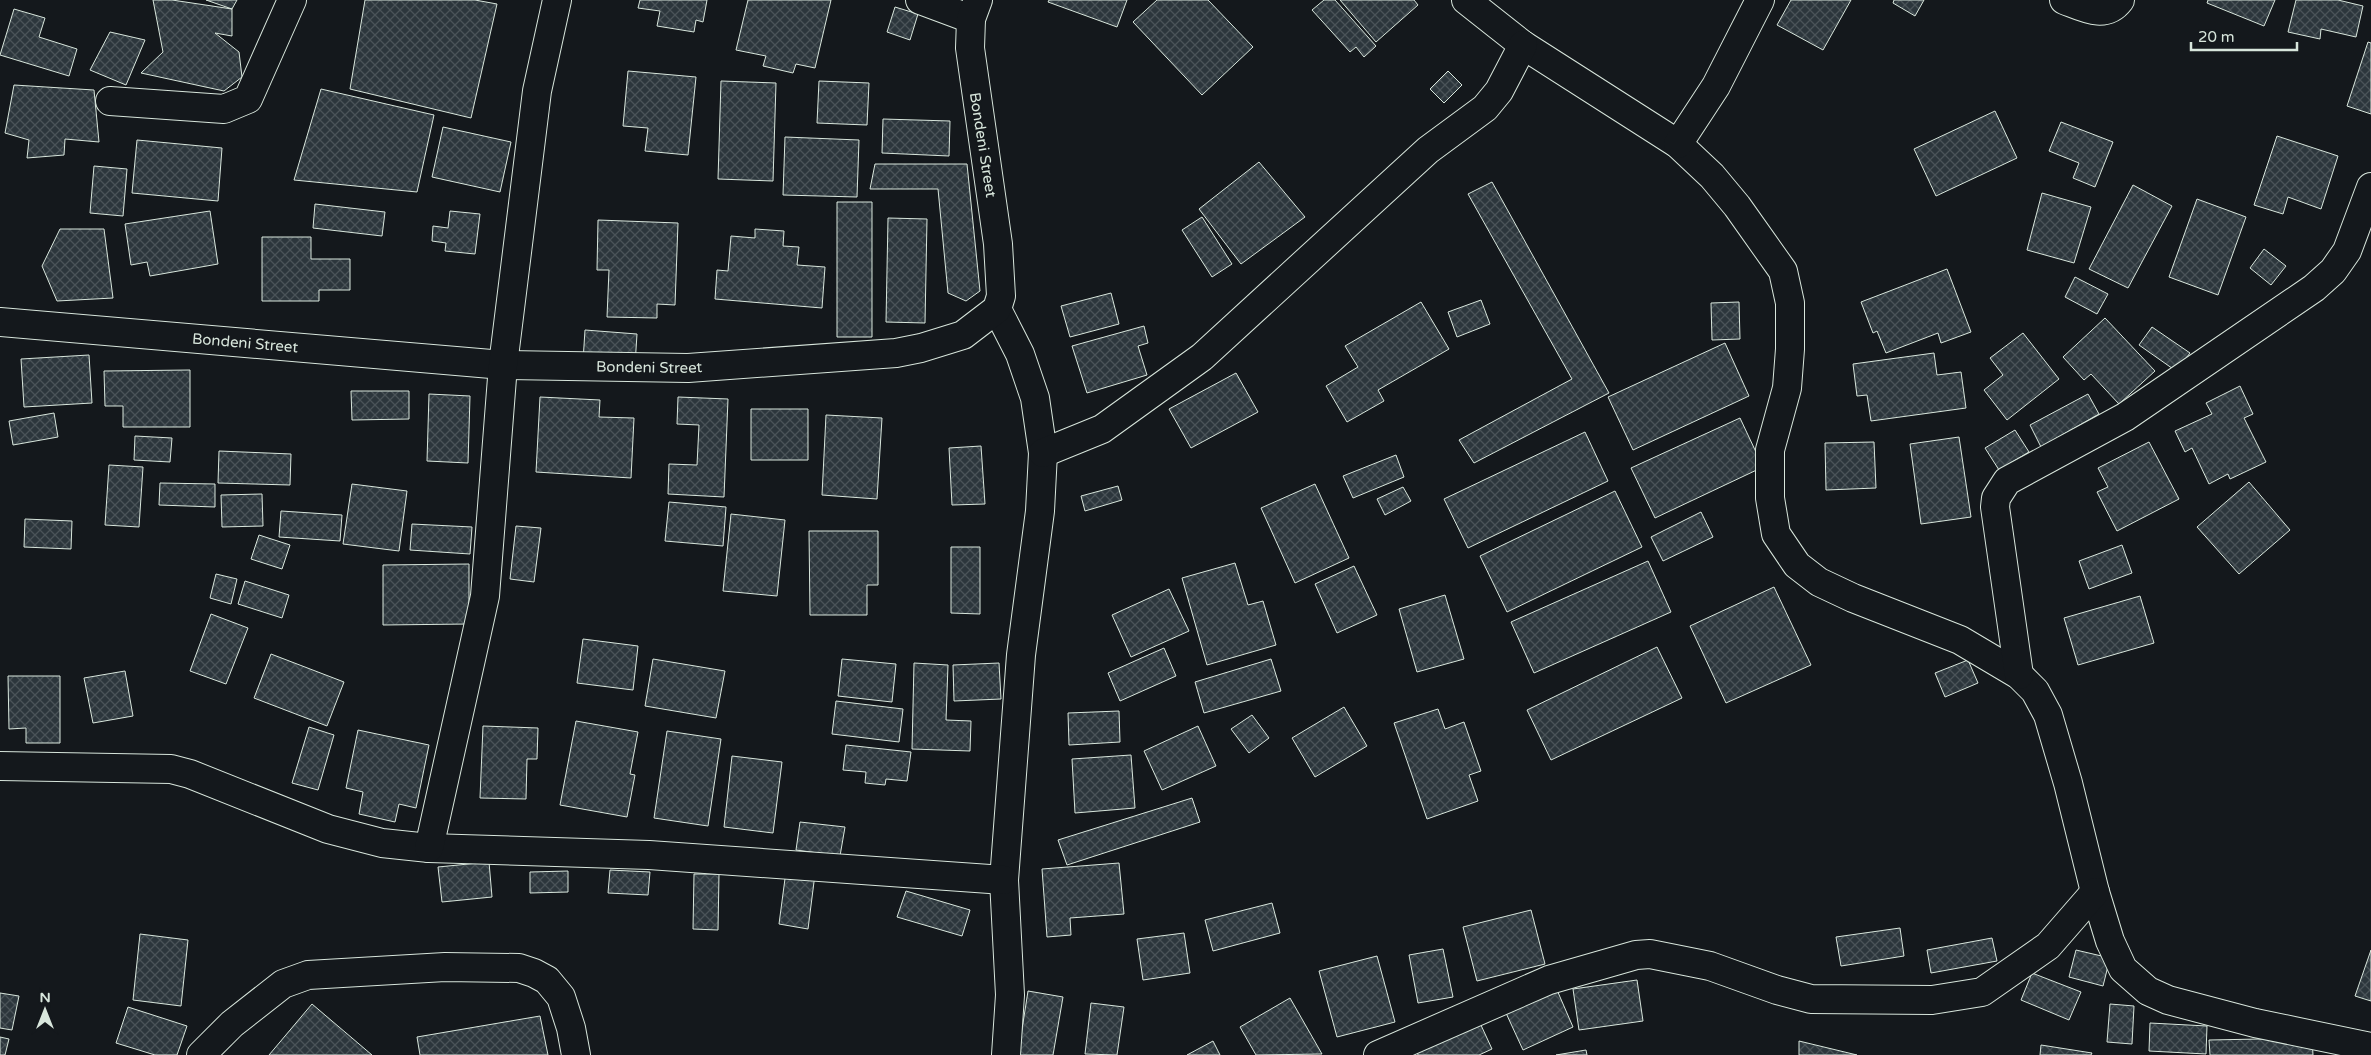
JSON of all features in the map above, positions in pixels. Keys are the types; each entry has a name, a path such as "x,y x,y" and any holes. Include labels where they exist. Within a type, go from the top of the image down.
{"street":[{"path":"110,101 224,109 248,99 292,0"},
{"path":"429,848 485,596 503,365 537,91 557,0"},
{"name":"Bondeni Street","path":"0,322 503,365 688,368 896,352 921,348 963,335 997,309 1001,296 1001,274 970,48 975,10 920,0"},
{"path":"1466,0 1523,45 1678,144 1712,176 1737,206 1783,272 1788,287 1790,303 1790,349 1787,388 1770,450 1770,498 1776,534 1797,565 1819,582 1853,598 1960,640 2020,675 2035,690 2048,715 2068,783 2095,892 2110,941 2123,969 2148,991 2168,1000 2255,1023 2371,1047"},
{"path":"1678,144 1716,86 1760,0"},
{"path":"2064,0 2099,12 2112,9 2120,0"},
{"path":"1042,453 1102,429 1202,357 1428,150 1485,108 1499,91 1523,45"},
{"path":"2020,675 1995,507 1996,498 2006,481 2040,465 2125,417 2314,288 2333,272 2347,252 2371,187"},
{"path":"997,309 1020,354 1035,398 1042,453 1040,511 1021,655 1004,880 1010,995 1006,1055"},
{"path":"0,766 171,769 190,774 328,829 382,843 429,848 649,855 1004,880"},
{"path":"1378,1055 1549,980 1636,955 1650,954 1710,966 1777,990 1811,999 1932,1000 1982,992 2048,946 2095,892"},
{"path":"201,1055 232,1024 283,984 308,975 444,967 519,968 547,980 561,997 571,1028 576,1055"}],"building":[{"path":"153,0 172,0 232,9 232,36 215,33 239,52 242,77 224,91 141,73 163,52"},
{"path":"206,0 237,0 232,9"},
{"path":"365,0 475,0 497,4 471,118 350,89"},
{"path":"640,0 707,0 703,22 696,20 694,32 657,26 660,11 638,8"},
{"path":"748,0 831,0 815,68 796,64 793,73 763,66 766,56 736,50"},
{"path":"1049,0 1127,0 1117,27 1048,2"},
{"path":"1157,0 1208,0 1253,47 1202,95 1133,22"},
{"path":"1324,0 1335,0 1376,46 1364,57 1356,47 1350,52 1312,10"},
{"path":"1340,0 1414,0 1418,5 1376,42"},
{"path":"1791,0 1851,0 1823,50 1777,25"},
{"path":"1894,0 1924,0 1915,16 1893,3"},
{"path":"2208,0 2275,0 2264,26 2207,3"},
{"path":"2296,0 2338,0 2363,6 2356,37 2321,29 2320,39 2288,32"},
{"path":"895,7 918,14 910,40 887,32"},
{"path":"14,9 45,18 39,37 77,49 69,76 0,55"},
{"path":"110,32 145,40 126,85 90,70"},
{"path":"2368,42 2371,43 2371,114 2347,106"},
{"path":"628,71 696,77 688,155 645,151 648,128 623,126"},
{"path":"1448,71 1462,85 1444,103 1430,89"},
{"path":"721,81 776,83 773,181 718,179"},
{"path":"819,81 869,83 867,125 817,123"},
{"path":"14,85 94,90 99,142 65,139 64,155 27,158 29,140 5,133"},
{"path":"321,89 434,115 417,192 294,180"},
{"path":"1995,111 2017,158 1936,196 1914,149"},
{"path":"883,119 950,121 949,156 882,153"},
{"path":"2061,122 2113,142 2095,187 2073,178 2079,163 2049,151"},
{"path":"443,127 511,142 500,192 432,177"},
{"path":"2277,136 2338,156 2321,209 2288,197 2283,214 2254,205"},
{"path":"785,137 859,140 857,197 783,195"},
{"path":"137,140 222,148 218,201 132,193"},
{"path":"1259,162 1305,217 1241,264 1199,209"},
{"path":"875,164 967,164 980,291 966,301 948,293 938,189 870,189"},
{"path":"94,166 127,169 123,216 90,213"},
{"path":"1492,182 1609,393 1474,463 1459,440 1572,379 1468,194"},
{"path":"2133,185 2172,206 2128,288 2089,269"},
{"path":"2042,193 2091,207 2074,263 2027,250"},
{"path":"2197,199 2246,217 2218,295 2169,277"},
{"path":"837,202 872,202 872,337 837,337"},
{"path":"315,204 385,212 382,236 313,228"},
{"path":"210,211 218,264 150,276 147,262 131,265 125,224"},
{"path":"450,211 480,214 475,254 445,251 446,243 432,241 433,226 448,228"},
{"path":"1202,217 1232,264 1212,277 1182,230"},
{"path":"888,218 927,219 925,323 886,322"},
{"path":"598,220 678,223 675,305 657,304 657,318 607,317 609,270 597,270"},
{"path":"60,229 104,229 113,298 57,301 42,266"},
{"path":"755,229 784,231 783,246 799,247 797,265 825,267 822,308 715,299 717,270 728,271 731,236 755,238"},
{"path":"262,237 311,237 311,259 350,259 350,290 319,290 319,301 262,301"},
{"path":"2264,249 2286,266 2271,285 2250,268"},
{"path":"1947,269 1971,332 1941,343 1938,333 1886,353 1877,331 1873,333 1861,302"},
{"path":"2075,277 2108,294 2097,314 2065,297"},
{"path":"1111,293 1119,324 1070,337 1061,306"},
{"path":"1481,300 1490,324 1457,337 1448,312"},
{"path":"1421,302 1449,349 1378,390 1384,401 1347,422 1326,386 1358,367 1345,346"},
{"path":"1739,302 1740,339 1712,340 1711,303"},
{"path":"2105,318 2155,371 2119,404 2091,374 2084,380 2063,357"},
{"path":"1144,326 1148,343 1138,346 1147,375 1087,393 1072,346"},
{"path":"2152,327 2190,353 2176,371 2139,345"},
{"path":"585,330 637,334 635,365 583,361"},
{"path":"2023,333 2059,379 2007,420 1984,390 2003,375 1990,358"},
{"path":"1725,343 1749,396 1633,450 1608,397"},
{"path":"1934,353 1937,375 1961,372 1966,408 1871,421 1867,395 1857,396 1853,364"},
{"path":"89,355 92,403 24,407 21,359"},
{"path":"190,370 190,427 123,427 123,406 105,406 104,371"},
{"path":"1236,373 1258,412 1191,448 1169,409"},
{"path":"2240,386 2253,414 2244,418 2266,462 2230,479 2228,474 2209,484 2192,448 2185,452 2175,431 2212,414 2206,403"},
{"path":"351,391 409,391 409,419 352,420"},
{"path":"429,394 470,396 468,463 427,461"},
{"path":"2088,394 2099,414 2041,447 2030,425"},
{"path":"540,397 600,400 599,417 634,418 631,478 536,472"},
{"path":"678,397 728,399 724,497 668,494 669,464 697,465 699,425 677,424"},
{"path":"751,409 808,409 808,460 751,460"},
{"path":"54,413 58,437 13,445 9,421"},
{"path":"826,415 882,418 877,499 822,495"},
{"path":"1740,418 1763,467 1655,518 1631,468"},
{"path":"2015,430 2029,452 1999,470 1985,448"},
{"path":"1585,432 1608,481 1468,548 1444,499"},
{"path":"135,436 172,438 170,462 134,460"},
{"path":"1959,437 1971,517 1921,524 1910,444"},
{"path":"1874,442 1876,488 1826,490 1825,443"},
{"path":"2149,442 2179,499 2117,531 2097,492 2108,487 2098,468"},
{"path":"981,446 985,504 952,505 949,448"},
{"path":"219,451 291,454 290,485 218,483"},
{"path":"1396,455 1404,477 1353,498 1343,476"},
{"path":"109,465 143,467 139,527 105,525"},
{"path":"2249,482 2290,530 2239,574 2197,527"},
{"path":"160,483 215,484 215,507 159,505"},
{"path":"352,484 407,491 399,551 343,544"},
{"path":"1315,484 1349,558 1295,583 1261,508"},
{"path":"1118,486 1122,500 1085,511 1081,496"},
{"path":"1403,487 1411,501 1385,515 1377,499"},
{"path":"1615,491 1642,547 1507,612 1480,556"},
{"path":"262,494 263,526 222,527 221,495"},
{"path":"669,502 726,507 723,546 665,541"},
{"path":"281,511 342,515 340,541 279,537"},
{"path":"1701,512 1713,537 1663,561 1651,537"},
{"path":"731,514 785,520 777,596 723,591"},
{"path":"25,519 72,521 71,549 24,547"},
{"path":"412,524 472,527 470,554 410,550"},
{"path":"516,526 541,528 534,582 510,579"},
{"path":"809,531 878,531 878,585 867,585 867,615 810,615"},
{"path":"259,535 290,545 282,569 251,559"},
{"path":"2122,545 2132,573 2089,589 2079,561"},
{"path":"951,547 980,547 980,614 951,613"},
{"path":"1648,561 1671,612 1534,673 1511,622"},
{"path":"1235,563 1248,605 1263,601 1276,645 1207,665 1182,578"},
{"path":"469,564 469,624 383,625 383,565"},
{"path":"1354,566 1377,615 1337,633 1315,584"},
{"path":"216,574 237,579 231,604 210,598"},
{"path":"245,581 289,595 282,618 238,604"},
{"path":"1774,587 1811,665 1726,703 1690,626"},
{"path":"1169,589 1189,631 1131,657 1112,615"},
{"path":"1445,595 1464,659 1417,672 1399,609"},
{"path":"2140,596 2154,643 2078,665 2064,618"},
{"path":"211,614 248,628 226,684 190,671"},
{"path":"583,639 638,646 633,690 577,683"},
{"path":"1657,647 1682,698 1551,760 1527,710"},
{"path":"1164,648 1176,676 1120,701 1108,673"},
{"path":"271,654 344,682 327,726 254,698"},
{"path":"653,659 725,671 716,718 645,706"},
{"path":"842,659 896,664 892,702 838,696"},
{"path":"1271,659 1281,691 1204,713 1195,682"},
{"path":"1968,660 1978,683 1945,697 1935,673"},
{"path":"914,663 948,665 946,720 971,721 970,751 912,749"},
{"path":"999,663 1001,699 954,701 953,665"},
{"path":"125,671 133,716 93,723 84,678"},
{"path":"8,676 60,676 60,743 26,743 26,728 9,729"},
{"path":"836,701 903,709 899,742 832,734"},
{"path":"1344,707 1367,746 1315,777 1292,738"},
{"path":"1438,709 1445,729 1464,722 1481,771 1469,775 1478,801 1427,819 1394,723"},
{"path":"1119,711 1120,742 1069,745 1068,713"},
{"path":"1252,715 1269,738 1249,753 1231,729"},
{"path":"576,721 638,732 630,774 635,775 627,817 560,805"},
{"path":"483,726 538,728 537,759 527,759 526,799 480,798"},
{"path":"1198,726 1216,766 1162,790 1144,751"},
{"path":"309,727 334,735 318,790 292,783"},
{"path":"358,730 429,745 416,808 399,804 395,822 359,814 363,792 346,788"},
{"path":"667,731 721,739 708,826 654,818"},
{"path":"846,745 911,752 907,781 886,779 885,785 865,783 866,772 843,770"},
{"path":"1131,755 1135,808 1075,813 1072,759"},
{"path":"732,756 782,762 773,833 724,827"},
{"path":"1192,798 1200,822 1067,865 1058,840"},
{"path":"800,822 845,827 840,856 796,850"},
{"path":"489,862 492,897 442,902 438,867"},
{"path":"1119,863 1124,914 1070,918 1071,935 1047,937 1042,869"},
{"path":"610,870 650,872 648,895 608,893"},
{"path":"568,871 568,892 530,893 530,872"},
{"path":"786,871 815,874 808,929 779,924"},
{"path":"694,874 719,874 718,930 693,929"},
{"path":"906,891 970,910 962,936 897,917"},
{"path":"1272,903 1280,933 1213,951 1205,920"},
{"path":"1531,910 1545,964 1477,981 1463,927"},
{"path":"1900,928 1904,956 1841,966 1836,937"},
{"path":"1184,933 1190,973 1143,980 1137,939"},
{"path":"140,934 188,940 181,1006 133,1000"},
{"path":"1992,938 1997,961 1931,973 1927,950"},
{"path":"1443,949 1453,997 1418,1003 1409,955"},
{"path":"2076,950 2110,958 2103,986 2069,977"},
{"path":"2371,950 2371,1001 2355,996"},
{"path":"1377,956 1395,1022 1337,1037 1319,971"},
{"path":"2032,973 2081,992 2069,1020 2021,1000"},
{"path":"1637,980 1643,1021 1579,1030 1573,989"},
{"path":"1557,990 1573,1027 1523,1050 1506,1013"},
{"path":"1028,991 1063,997 1053,1055 1018,1055"},
{"path":"0,993 19,996 12,1030 0,1028"},
{"path":"1290,998 1322,1054 1256,1055 1240,1027"},
{"path":"1091,1003 1124,1007 1117,1055 1085,1054"},
{"path":"312,1004 372,1055 269,1055"},
{"path":"2110,1004 2134,1006 2132,1044 2107,1042"},
{"path":"128,1007 187,1026 177,1055 155,1055 116,1043"},
{"path":"540,1016 548,1055 420,1055 417,1037"},
{"path":"1480,1023 1492,1049 1479,1055 1418,1055 1417,1052"},
{"path":"2150,1023 2207,1026 2206,1054 2149,1051"},
{"path":"0,1037 9,1039 5,1055 0,1055"},
{"path":"2312,1038 2313,1055 2210,1055 2209,1040"},
{"path":"1213,1041 1220,1055 1187,1055"},
{"path":"1799,1041 1857,1055 1799,1055"},
{"path":"2041,1045 2092,1053 2091,1055 2040,1055"},
{"path":"1586,1050 1587,1055 1556,1055"}]}
